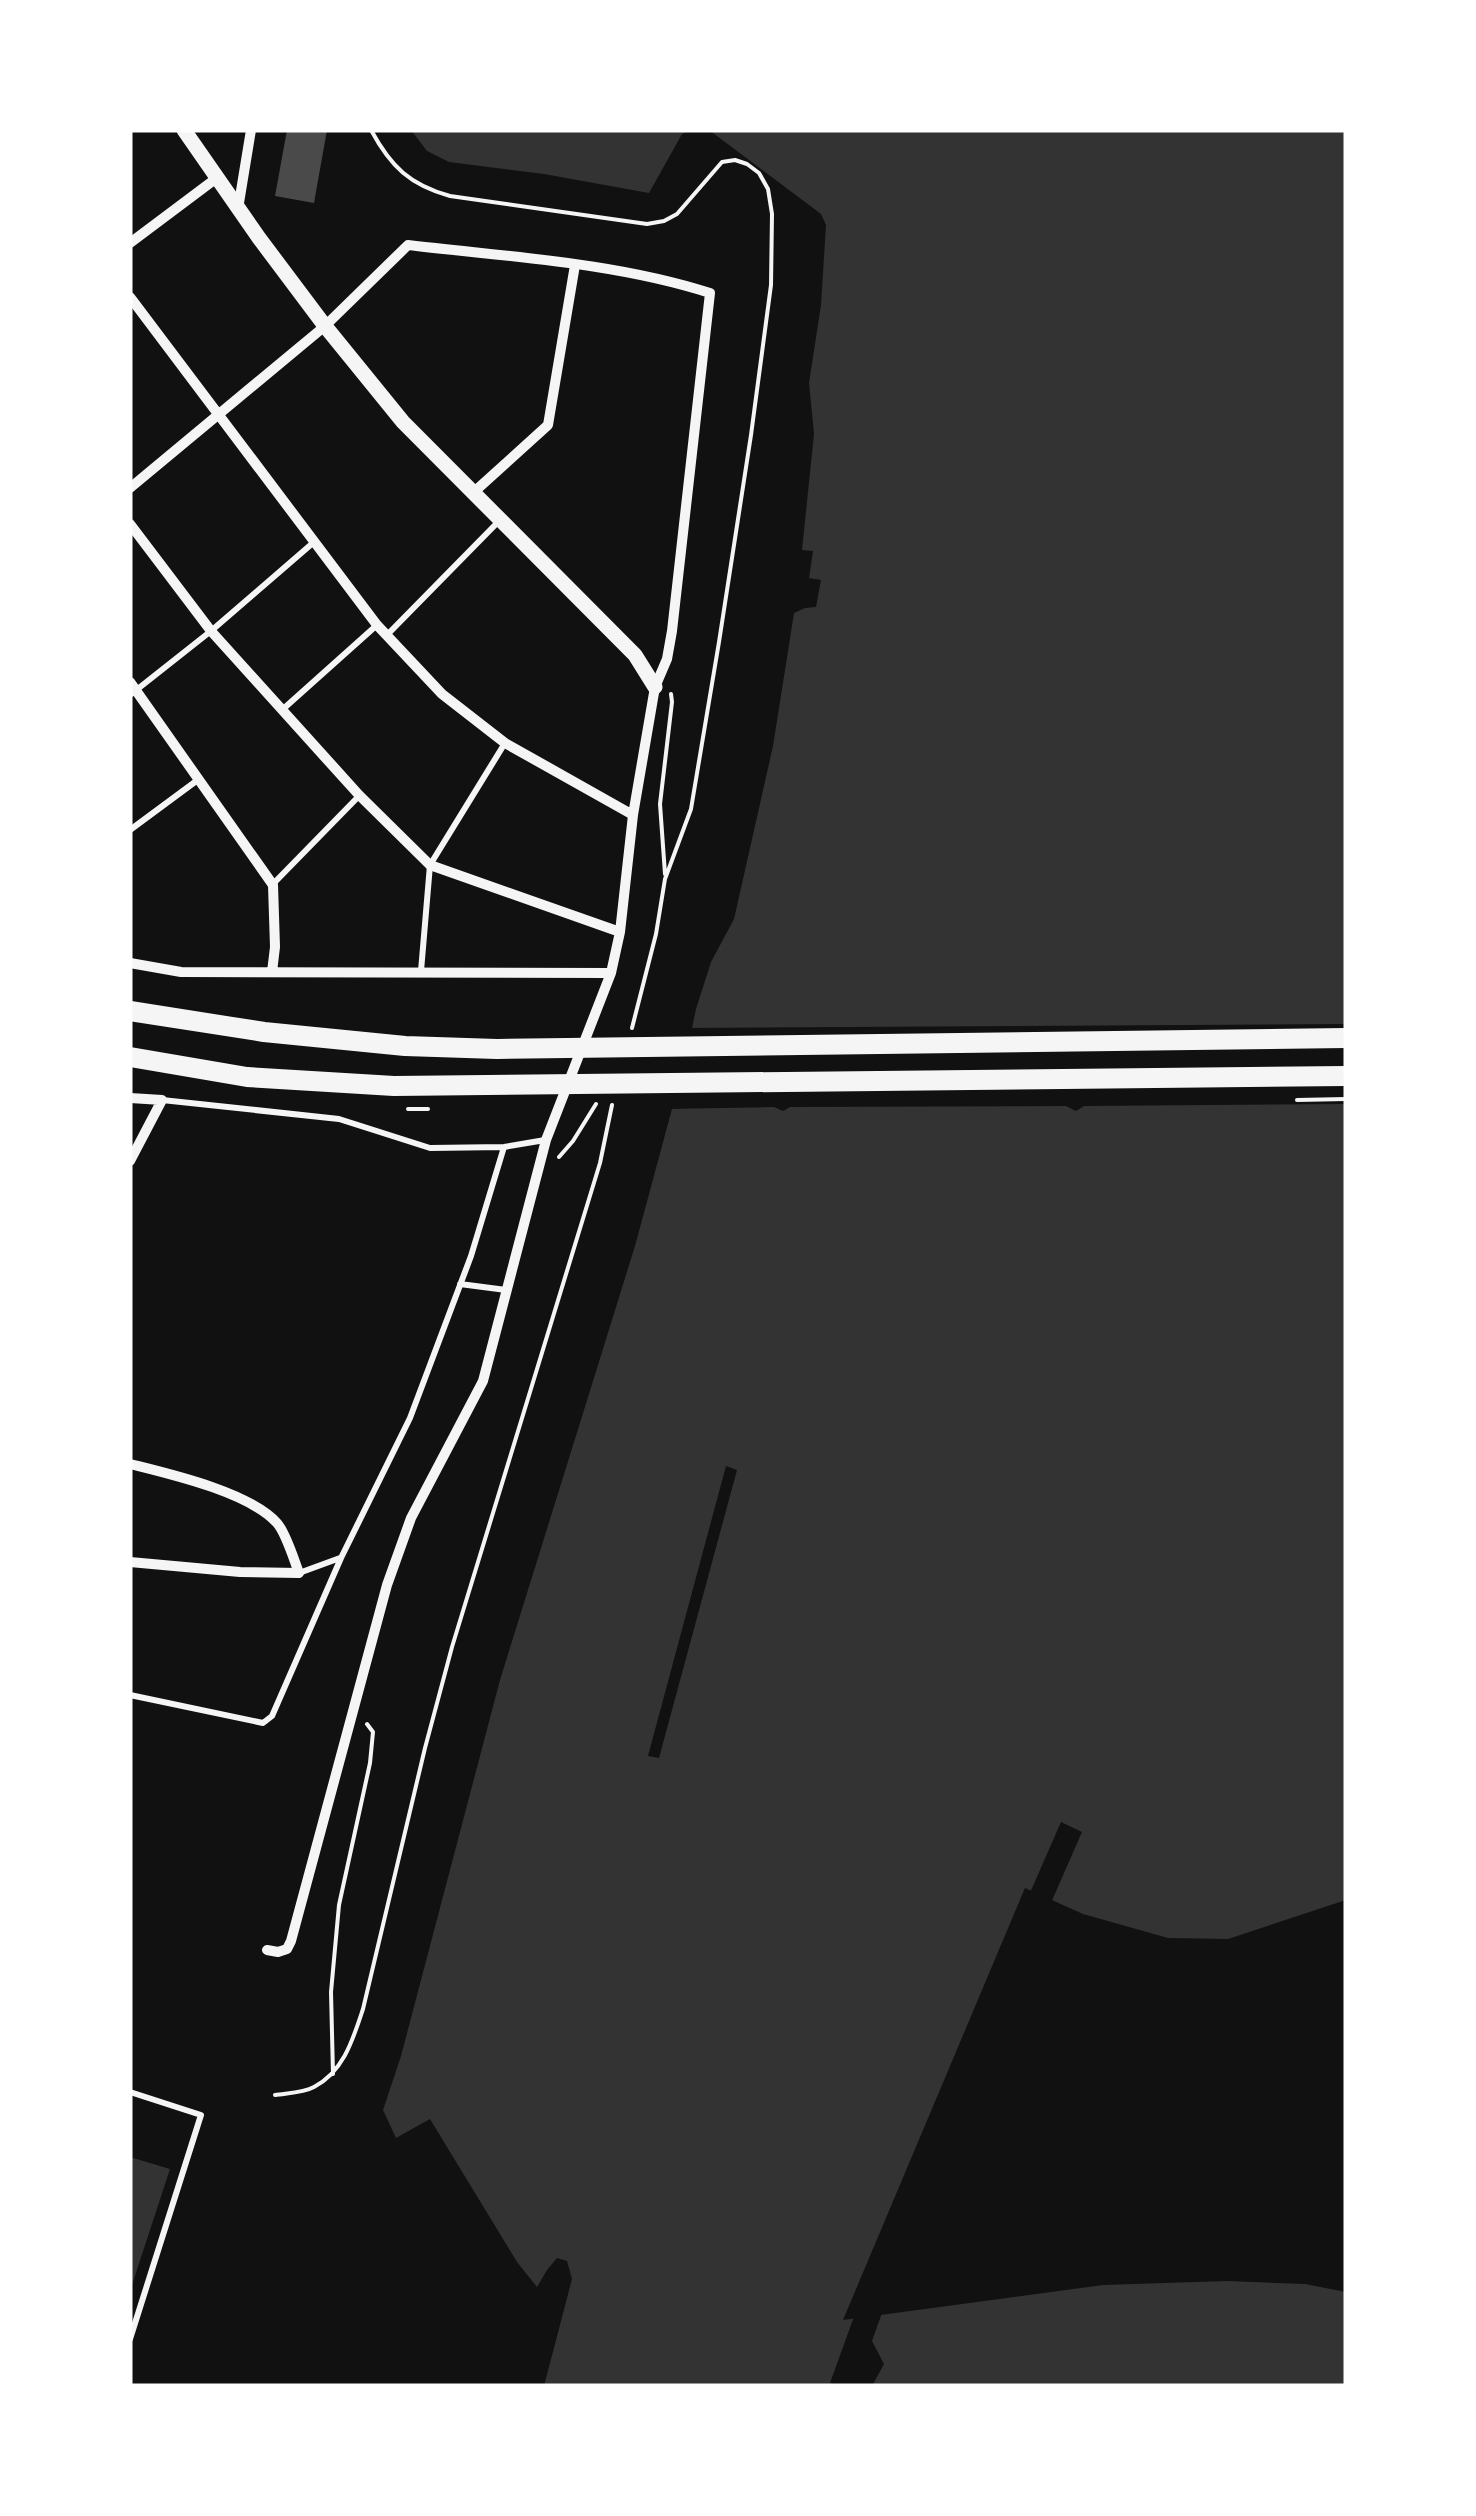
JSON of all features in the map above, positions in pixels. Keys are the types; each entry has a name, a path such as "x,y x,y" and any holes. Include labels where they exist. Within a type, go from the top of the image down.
{"highway":[{"path":"130,1011 264,1032 405,1046 498,1049 1346,1038"},
{"path":"130,1057 247,1078 394,1086 1346,1076"}],"street":[{"path":"184,130 238,210 403,422 635,655 655,687"},
{"path":"238,210 251,130"},
{"path":"130,243 218,177"},
{"path":"130,488 325,326 408,244 575,264 710,293 667,659 655,687 632,815 620,932 610,974 546,1140 483,1381 411,1518 387,1585 291,1940 286,1949 267,1950"},
{"path":"474,492 548,425 575,264"},
{"path":"130,297 378,625 442,694 505,743 632,815"},
{"path":"130,524 210,631 359,796 430,865 620,932"},
{"path":"132,689 272,885 276,947 272,972"},
{"path":"130,964 181,972 610,974"},
{"path":"130,1098 162,1100 130,1161"},
{"path":"130,1464 243,1499 278,1524 299,1574 130,1562"}],"lane":[{"path":"387,635 500,520"},
{"path":"132,689 210,631 314,542"},
{"path":"282,711 378,625"},
{"path":"420,971 430,865 505,743"},
{"path":"130,830 199,779"},
{"path":"272,885 359,796"},
{"path":"162,1100 339,1119 430,1148 504,1147 546,1140"},
{"path":"130,1695 263,1723 272,1716 340,1558 410,1418 460,1284 504,1147"},
{"path":"460,1284 508,1290"},
{"path":"299,1574 340,1558"},
{"path":"130,2092 200,2114 130,2339"}],"path":[{"path":"372,130 392,164 407,178 450,196 647,224 677,214 722,162 735,160 747,164 760,173 768,188 772,214 770,285 751,435 691,809 665,878 656,934 628,1043"},
{"path":"665,878 660,804 672,702 667,659"},
{"path":"536,1181 573,1141 603,1093"},
{"path":"275,2095 311,2089 333,2074 351,2047 452,1647 594,1182 615,1095"},
{"path":"333,2074 331,1992 339,1906 373,1732 354,1706"}],"shaded area":[{"path":"411,130 691,130 682,134 649,193 449,162 427,151"},
{"path":"709,130 1346,130 1346,1900 1228,1939 1168,1938 1083,1914 1025,1888 843,2320 1103,2285 1227,2281 1305,2284 1346,2292 1346,2386 544,2386 572,2279 567,2261 557,2258 537,2287 517,2262 430,2119 396,2138 383,2110 401,2056 500,1680 635,1246 696,1009 711,962 734,919 773,746 794,613 816,607 821,580 809,578 813,551 802,550 814,434 809,383 821,305 826,225 821,214"},
{"path":"130,2157 170,2169 130,2291"}],"pier":[{"path":"1346,1024 1346,1104 1084,1106 1076,1111 1066,1106 667,1109 686,1028"},
{"path":"726,1466 737,1470 659,1758 648,1756"},
{"path":"1061,1822 1082,1832 1050,1905 1029,1895"},
{"path":"883,2310 872,2341 884,2364 872,2386 830,2383 855,2314"}],"building":[{"path":"287,130 327,130 314,203 275,196"}]}
